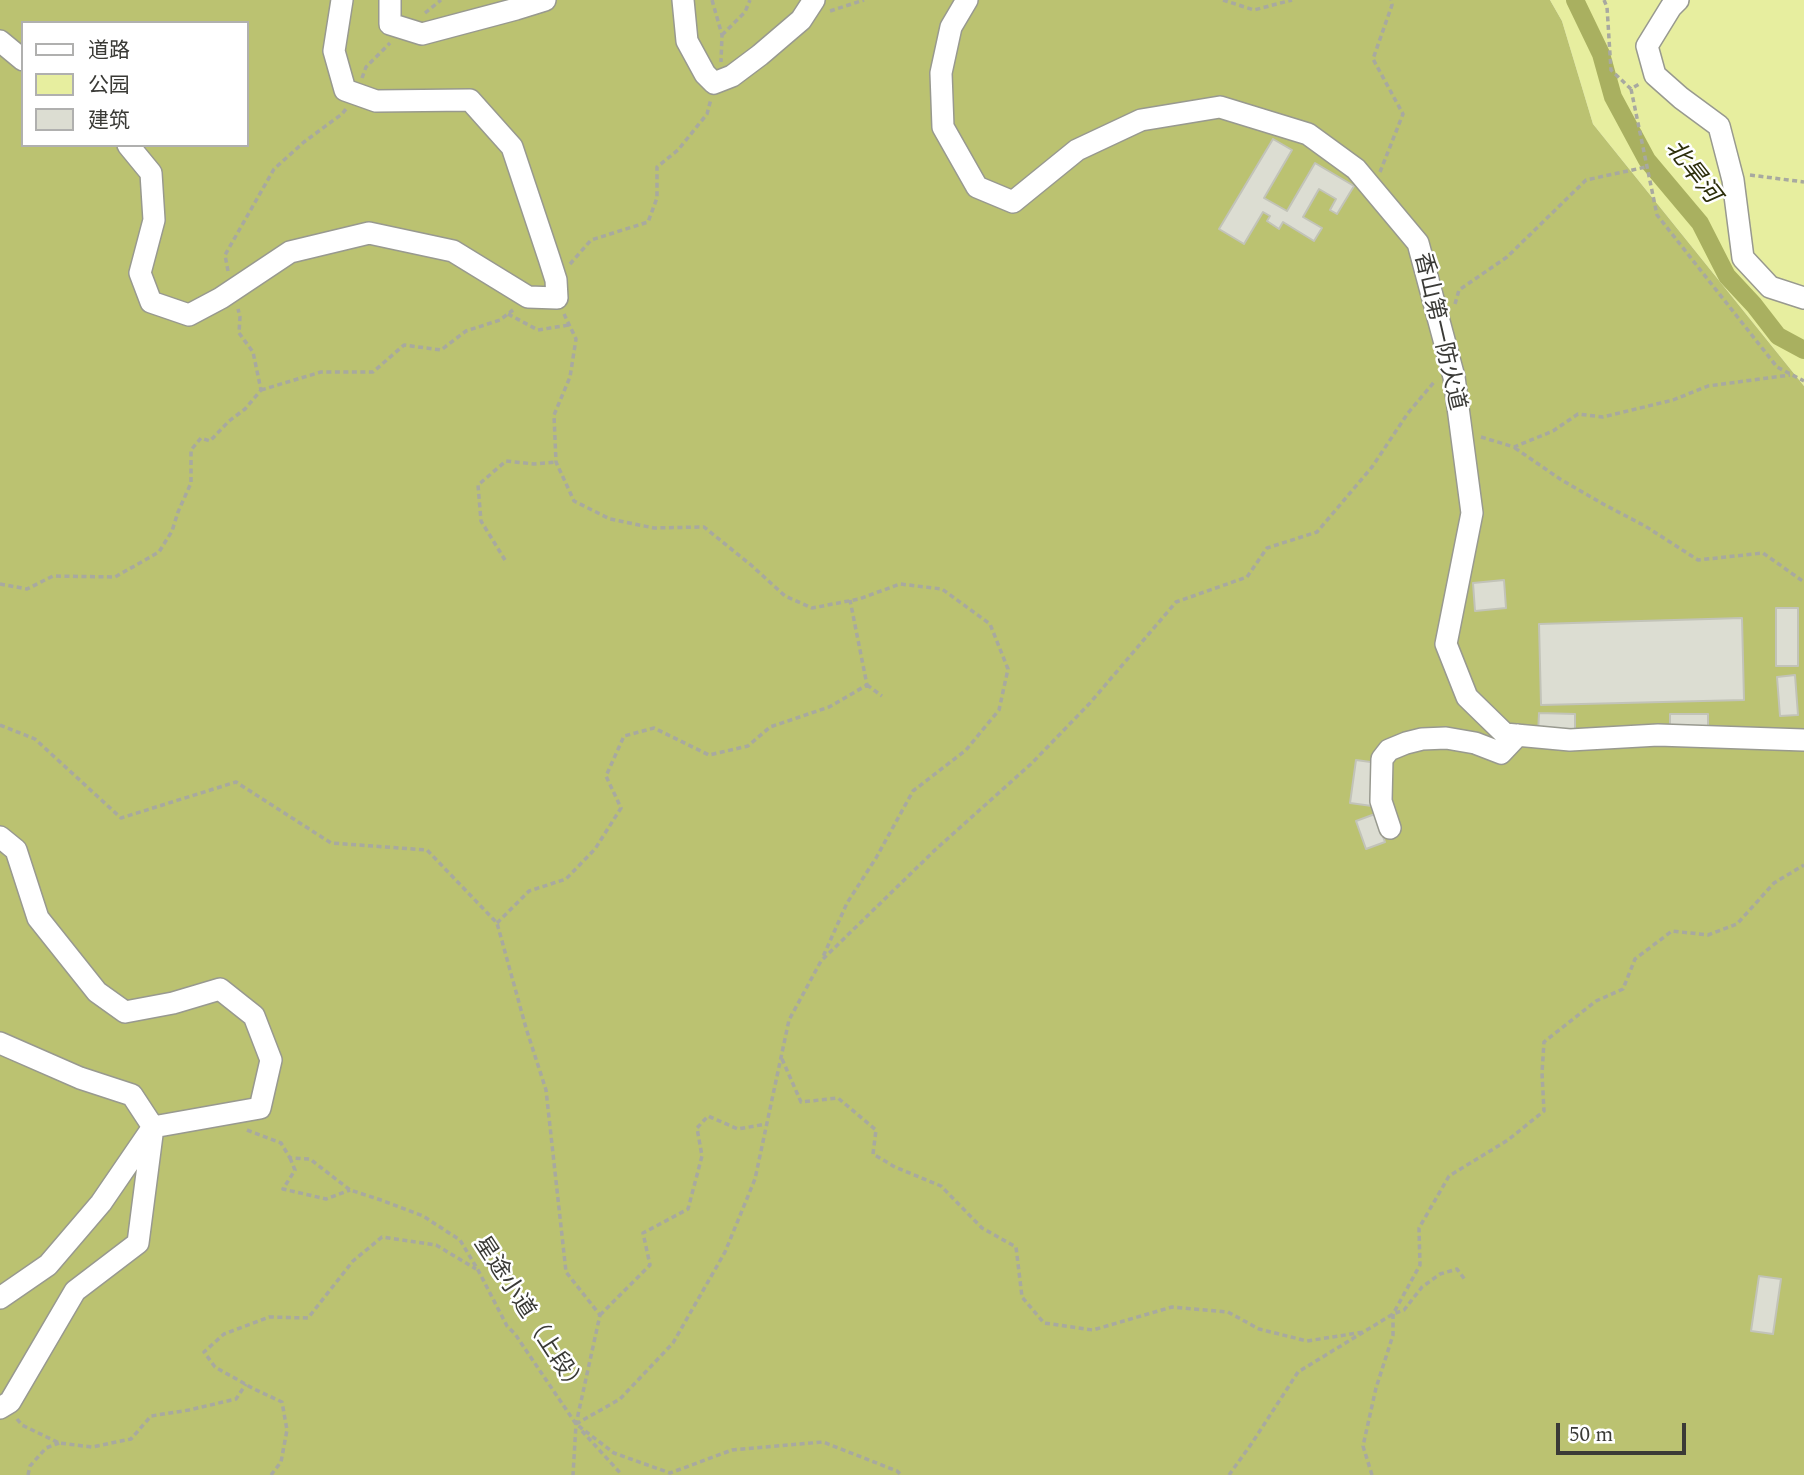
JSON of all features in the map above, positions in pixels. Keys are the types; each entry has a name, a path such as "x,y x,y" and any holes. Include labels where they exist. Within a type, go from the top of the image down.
{"street":[{"path":"130,147 151,173 154,220 140,273 151,302 189,315 290,252 369,233 453,251 528,297 556,289 512,147 470,100 376,101 345,90 334,51 342,0"},
{"path":"390,0 390,24 422,34 545,0"},
{"path":"682,0 687,41 705,74 723,80 801,20 814,0"},
{"name":"香山第一防火道","path":"967,0 951,27 941,73 943,127 977,187 1013,202 1077,150 1141,120 1220,107 1308,134 1356,169 1418,243 1450,364 1472,513 1446,644 1467,697 1505,734 1570,740 1658,735 1804,740"},
{"path":"1678,0 1647,46 1655,75 1719,126 1731,172 1744,258 1770,287 1804,298"},
{"path":"0,41 21,58"},
{"path":"1390,828 1381,801 1382,760 1389,750 1422,739 1446,738 1475,743 1501,753 1518,735"},
{"path":"0,837 16,850 38,918 97,992 125,1012 173,1003 220,989 254,1016 271,1059 260,1108 153,1126 101,1203 48,1265 0,1298"},
{"path":"0,1043 80,1078 132,1095 153,1126 138,1243 75,1291 10,1402 3,1406"}],"path":[{"path":"261,390 253,352 239,333 240,317 231,291 225,255 274,169 304,142 342,114 357,94 366,67 405,29 441,0"},
{"path":"576,1424 620,1399 673,1343 725,1252 755,1179 789,1020 821,961 847,903 876,858 913,791 966,750 999,710 1008,670 990,624 942,589 900,584 859,599 812,608 785,596 704,527 654,528 610,519 574,501 556,462 554,415 570,377 576,339 556,289 591,240 648,222 657,198 657,167 678,150 707,114 723,80 720,66 722,35 712,0"},
{"path":"722,35 745,12 750,0"},
{"path":"801,20 864,0"},
{"path":"1223,0 1254,10 1292,0"},
{"path":"1373,189 1403,114 1373,59 1392,5 1391,0"},
{"path":"1604,0 1607,7 1611,70 1631,89 1657,215 1777,367 1804,381"},
{"path":"1631,89 1655,75"},
{"path":"1444,340 1459,290 1507,257 1586,180 1647,167"},
{"path":"1731,172 1804,182"},
{"path":"0,584 27,589 53,576 116,577 159,552 172,531 191,482 191,450 201,438 210,441 245,409 261,390 321,372 373,372 404,345 441,350 466,331 500,320 528,297"},
{"path":"508,314 538,330 569,325"},
{"path":"821,961 934,850 1032,763 1090,703 1176,602 1247,578 1267,548 1317,532 1372,467 1408,413 1450,364"},
{"path":"1514,447 1553,431 1578,414 1603,417 1673,400 1708,386 1792,375"},
{"path":"1461,431 1514,447 1560,479 1645,526 1698,560 1763,553 1804,582"},
{"path":"505,561 481,521 478,485 506,461 534,464 556,462"},
{"path":"850,600 867,685 883,696"},
{"path":"497,923 529,891 566,879 596,849 621,808 606,776 624,736 654,728 709,755 748,746 770,727 829,707 867,685"},
{"path":"0,725 35,739 121,818 236,782 331,843 427,850 497,923 546,1090 566,1272 600,1315"},
{"path":"1372,1475 1363,1446 1376,1388 1393,1335 1393,1314 1420,1265 1419,1228 1449,1176 1508,1140 1544,1111 1544,1042 1596,1001 1623,989 1635,959 1672,931 1708,935 1737,924 1774,883 1804,865"},
{"path":"781,1057 801,1102 838,1098 876,1130 873,1154 895,1167 941,1186 982,1228 1016,1247 1022,1297 1044,1323 1093,1330 1172,1307 1228,1312 1259,1329 1307,1341 1364,1332"},
{"path":"573,1475 576,1424 600,1315 650,1265 643,1233 688,1209 702,1156 698,1128 708,1116 738,1129 766,1124"},
{"name":"星途小道（上段）","path":"214,1117 281,1143 290,1158 310,1159 350,1190 423,1216 460,1240 508,1326 576,1424 614,1453 670,1473 732,1450 823,1442 897,1471 901,1475"},
{"path":"290,1158 295,1170 282,1189 326,1199 350,1190"},
{"path":"271,1475 281,1462 288,1430 282,1402 215,1367 204,1352 224,1334 269,1317 309,1318 353,1261 382,1237 436,1245 478,1270"},
{"path":"1229,1475 1298,1372 1393,1314 1404,1310 1422,1287 1440,1274 1457,1269 1466,1281"},
{"path":"3,1406 22,1425 59,1443 92,1447 131,1439 151,1416 236,1399 246,1384"},
{"path":"576,1424 622,1475"},
{"path":"28,1475 30,1466 46,1448 59,1443"}],"green space":[{"path":"0,0 1550,0 1562,21 1593,124 1804,386 1804,1475 0,1475"},
{"path":"1550,0 1804,0 1804,386 1593,124 1562,21"}],"building":[{"path":"1273,139 1292,150 1264,198 1287,211 1315,163 1354,186 1337,214 1330,210 1336,199 1319,189 1303,217 1322,228 1314,241 1283,222 1279,229 1267,221 1270,216 1263,212 1244,244 1219,229"},
{"path":"1504,580 1506,608 1475,611 1473,583"},
{"path":"1776,608 1798,608 1798,666 1776,666"},
{"path":"1742,618 1744,700 1541,705 1539,624"},
{"path":"1795,675 1798,715 1780,716 1777,677"},
{"path":"1539,713 1575,714 1575,735 1538,734"},
{"path":"1670,714 1708,714 1708,730 1670,730"},
{"path":"1356,760 1378,763 1372,806 1350,803"},
{"path":"1375,814 1385,842 1366,849 1356,821"},
{"path":"1759,1276 1781,1279 1773,1334 1751,1331"}],"waterway":[{"name":"北旱河","path":"1575,0 1601,54 1613,97 1647,160 1700,223 1727,276 1778,336 1804,350"}]}
